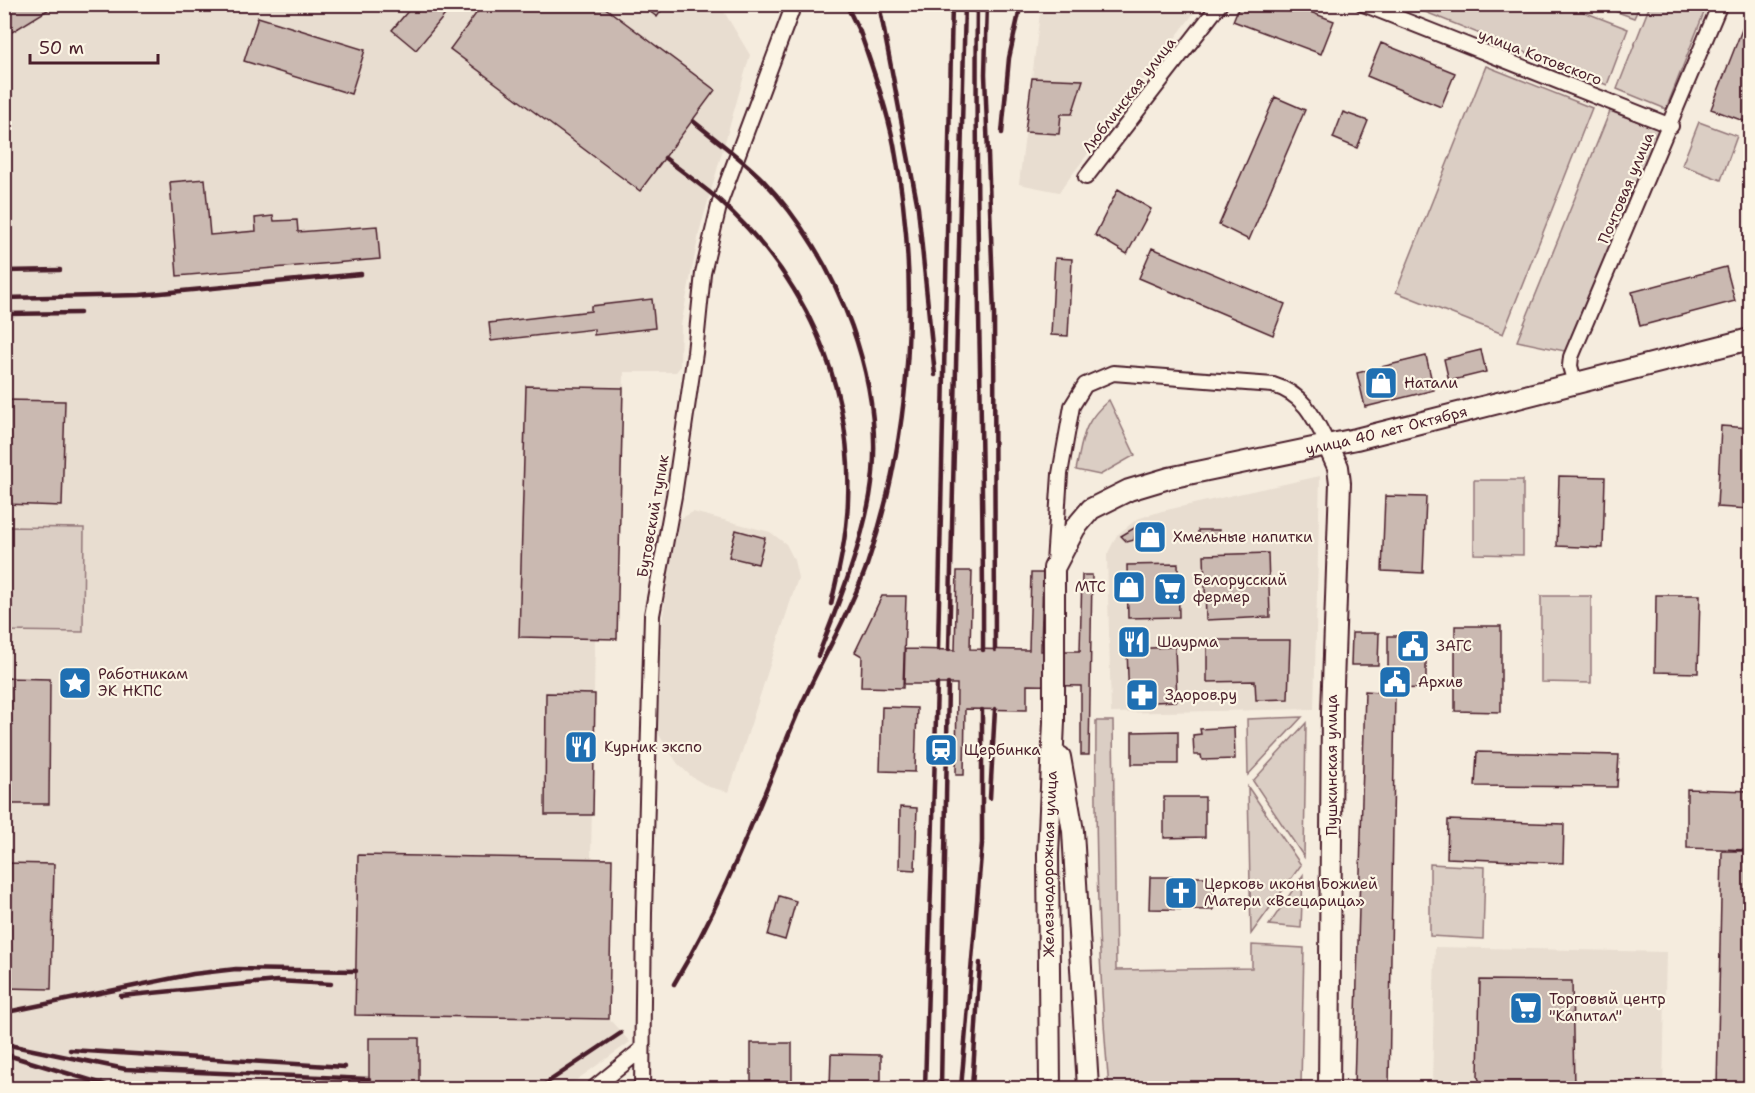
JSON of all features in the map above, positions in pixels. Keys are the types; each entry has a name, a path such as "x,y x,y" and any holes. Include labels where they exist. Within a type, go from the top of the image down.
{"main road":[{"name":"улица 40 лет Октября","path":"1054,568 1075,528 1091,510 1110,498 1169,478 1328,445 1750,339"},
{"name":"Пушкинская улица","path":"1328,445 1338,467 1341,483 1332,713 1329,1089"},
{"name":"Железнодорожная улица","path":"1050,1089 1048,854 1054,722 1054,568"},
{"path":"1054,722 1072,831 1088,1089"}],"street":[{"name":"Бутовский тупик","path":"642,1089 646,786 652,615 674,496 695,353 703,273 720,202 794,4"},
{"name":"Люблинская улица","path":"1086,177 1220,4"},
{"name":"улица Котовского","path":"1363,4 1671,126"},
{"name":"Почтовая улица","path":"1575,384 1570,366 1571,357 1671,126 1720,4"},
{"path":"1054,568 1060,474 1072,406 1084,385 1113,373 1273,385 1289,390 1302,400 1328,445"},
{"path":"594,1089 642,1049"}],"shaded area":[{"path":"5,5 720,5 750,55 700,229 681,325 680,367 676,372 624,372 617,639 595,639 591,858 612,859 609,1019 630,1042 565,1088 5,1088"},
{"path":"1041,5 1200,5 1059,192 1019,184"},
{"path":"1408,5 1566,5 1628,29 1607,85"},
{"path":"1598,5 1640,5 1634,18"},
{"path":"1650,5 1707,5 1666,109 1617,89"},
{"path":"1486,66 1592,108 1503,334 1396,292"},
{"path":"1610,111 1661,130 1569,352 1517,341"},
{"path":"1699,122 1737,136 1721,180 1682,165"},
{"path":"1109,400 1135,455 1100,475 1076,470 1085,432 1093,416"},
{"path":"1320,476 1314,709 1111,713 1107,555 1117,535 1137,519 1162,511"},
{"path":"1474,480 1523,480 1523,555 1474,554"},
{"path":"693,512 770,532 786,544 794,560 798,578 729,792 709,787 692,777 678,764 655,729 659,646 674,531 680,519"},
{"path":"5,527 84,528 83,632 5,631"},
{"path":"1541,596 1591,596 1591,683 1541,682"},
{"path":"1302,717 1248,775 1247,719"},
{"path":"1096,721 1113,721 1116,970 1252,968 1252,945 1304,948 1301,1084 1279,1084 1279,1088 1109,1088 1098,905"},
{"path":"1306,723 1304,857 1253,781"},
{"path":"1248,787 1301,865 1251,934"},
{"path":"1430,864 1485,867 1483,939 1430,936"},
{"path":"1303,875 1301,928 1269,925"},
{"path":"1435,947 1666,952 1663,1088 1432,1088"}],"building":[{"path":"4,4 49,4 51,8 4,37"},
{"path":"414,4 454,4 416,50 392,30"},
{"path":"483,4 600,4 715,90 640,191 450,49"},
{"path":"640,4 666,4 657,17"},
{"path":"1240,4 1289,4 1334,21 1321,54 1233,21"},
{"path":"1750,9 1750,119 1749,123 1711,109"},
{"path":"258,17 365,50 351,94 244,61"},
{"path":"1381,43 1455,73 1441,107 1367,76"},
{"path":"1032,78 1083,80 1072,114 1061,114 1059,134 1025,132"},
{"path":"1275,97 1305,110 1249,240 1219,225"},
{"path":"1343,112 1368,121 1357,148 1333,138"},
{"path":"205,179 210,235 256,231 255,218 273,216 274,221 297,220 298,232 377,226 380,259 177,276 170,182"},
{"path":"1118,189 1151,209 1127,254 1095,235"},
{"path":"1152,248 1285,304 1273,335 1139,278"},
{"path":"1055,258 1072,259 1068,336 1051,335"},
{"path":"1726,267 1735,301 1640,326 1632,292"},
{"path":"652,299 655,328 594,335 594,329 491,341 489,323 591,311 591,306"},
{"path":"1481,350 1486,372 1449,381 1444,359"},
{"path":"1426,356 1434,390 1365,407 1357,373"},
{"path":"526,386 623,388 617,639 519,637"},
{"path":"4,400 65,401 62,506 4,504"},
{"path":"1721,426 1750,428 1750,509 1717,507"},
{"path":"1559,476 1605,477 1603,548 1557,546"},
{"path":"1385,496 1426,497 1423,573 1382,571"},
{"path":"1138,525 1161,526 1161,541 1138,540"},
{"path":"1136,527 1134,540 1127,542 1121,536"},
{"path":"736,530 765,538 758,564 729,557"},
{"path":"1198,530 1219,530 1219,540 1198,540"},
{"path":"1268,553 1270,617 1206,620 1204,555"},
{"path":"1178,564 1179,617 1128,618 1127,565"},
{"path":"957,571 972,571 970,649 1029,650 1031,573 1043,573 1041,651 1080,651 1082,575 1092,575 1089,755 1081,755 1081,686 1027,685 1027,710 965,709 964,775 956,775 957,684 904,684 905,649 955,650"},
{"path":"1656,595 1700,595 1698,673 1655,672"},
{"path":"882,596 906,596 903,688 861,687 862,656 855,652"},
{"path":"1455,626 1501,626 1501,712 1455,711"},
{"path":"1352,633 1379,633 1378,665 1351,665"},
{"path":"1388,636 1426,636 1426,688 1388,689"},
{"path":"1207,640 1290,640 1288,699 1256,700 1255,681 1207,682"},
{"path":"1175,647 1177,701 1129,703 1127,649"},
{"path":"4,678 50,679 49,804 4,804"},
{"path":"1365,691 1395,693 1389,1088 1354,1088"},
{"path":"546,693 595,694 593,815 545,815"},
{"path":"882,707 917,708 915,772 880,771"},
{"path":"1234,727 1235,759 1202,760 1201,755 1194,755 1193,735 1201,734 1200,729"},
{"path":"1178,731 1178,764 1132,764 1132,732"},
{"path":"1477,752 1619,755 1617,787 1475,786"},
{"path":"1687,789 1750,791 1750,850 1687,848"},
{"path":"1164,797 1205,797 1205,837 1164,838"},
{"path":"900,807 917,808 915,870 899,869"},
{"path":"1448,820 1564,824 1563,863 1447,858"},
{"path":"1722,851 1750,851 1750,1088 1717,1088"},
{"path":"358,855 612,859 609,1019 355,1015"},
{"path":"4,863 54,864 51,989 4,988"},
{"name":"Церковь иконы Божией Матери «Всецарица»","path":"1150,877 1213,877 1213,910 1149,909"},
{"path":"779,896 796,901 785,940 768,935"},
{"name":"Торговый центр \"Капитал\"","path":"1480,980 1572,981 1574,1088 1482,1088 1478,1077"},
{"path":"369,1038 419,1038 419,1088 369,1088"},
{"path":"751,1043 792,1043 792,1081 751,1081"},
{"path":"831,1054 881,1055 881,1088 830,1088"}],"railway":[{"path":"846,4 862,37"},
{"path":"879,4 918,208 935,375"},
{"path":"938,649 952,4"},
{"path":"949,649 965,4"},
{"path":"977,4 983,650"},
{"path":"987,4 985,74 994,315 995,650"},
{"path":"1002,133 1009,58 1021,4"},
{"path":"674,984 725,886 796,717 859,585 882,514 894,462 903,410 908,357 907,250 902,197 891,130 859,29"},
{"path":"693,121 762,179 814,246 835,285 852,326 864,368 872,411 874,454 870,496 854,557 818,656"},
{"path":"665,158 719,200 749,230 776,263 799,298 818,335 832,374 842,415 847,457 846,526 831,604"},
{"path":"4,271 60,270"},
{"path":"4,298 140,295 361,274"},
{"path":"4,314 80,313"},
{"path":"925,1088 937,684"},
{"path":"941,1088 948,684"},
{"path":"990,798 995,709"},
{"path":"961,1088 982,843 982,710"},
{"path":"972,1088 980,963"},
{"path":"12,1011 193,974 236,969 356,971"},
{"path":"121,996 277,981 331,984"},
{"path":"539,1088 621,1033"},
{"path":"4,1044 125,1069 369,1079"},
{"path":"70,1050 345,1067"},
{"path":"4,1054 116,1088"}],"place":[{"name":"Натали","path":"1381,383"},
{"name":"Хмельные напитки","path":"1150,537"},
{"name":"МТС","path":"1129,587"},
{"name":"Белорусский фермер","path":"1170,589"},
{"name":"Шаурма","path":"1134,642"},
{"name":"ЗАГС","path":"1413,646"},
{"name":"Архив","path":"1395,682"},
{"name":"Работникам ЭК НКПС","path":"75,683"},
{"name":"Здоров.ру","path":"1142,695"},
{"name":"Курник экспо","path":"581,747"},
{"name":"Щербинка","path":"941,750"},
{"name":"Церковь иконы Божией Матери «Всецарица»","path":"1181,893"},
{"name":"Торговый центр \"Капитал\"","path":"1526,1008"}]}
